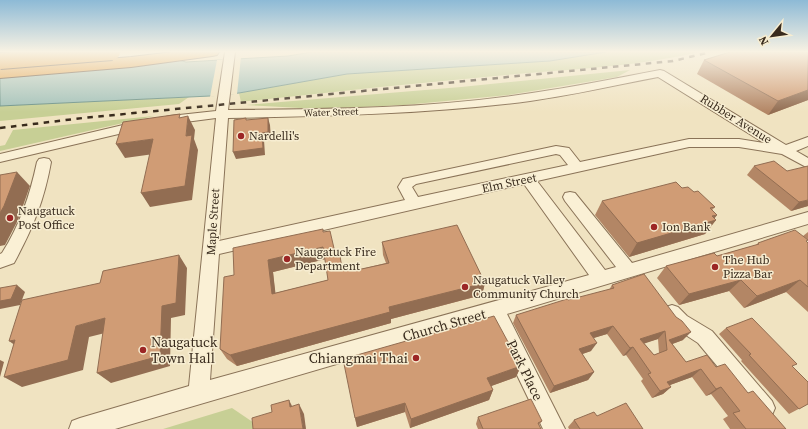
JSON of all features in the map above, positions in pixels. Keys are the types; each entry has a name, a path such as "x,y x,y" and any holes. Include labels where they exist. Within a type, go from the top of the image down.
{"highway":[{"path":"0,73 11,72"}],"street":[{"name":"Maple Street","path":"199,393 222,114 227,72"},
{"name":"Water Street","path":"0,158 157,122 222,114 320,113 447,106 531,97 650,74 660,73 664,75"},
{"name":"Rubber Avenue","path":"664,75 808,164"},
{"path":"785,150 808,141"},
{"name":"Elm Street","path":"211,249 689,143 739,142 785,150"},
{"path":"414,204 405,187 408,182 414,180 556,150 564,151 578,168"},
{"path":"0,261 8,258 21,236 38,192 44,162"},
{"path":"528,179 602,279"},
{"path":"570,197 633,270 650,285"},
{"name":"Church Street","path":"80,429 199,393 495,310 808,218"},
{"path":"663,302 681,322 705,337 768,411"},
{"name":"Park Place","path":"495,310 554,429"}],"green space":[{"path":"378,72 542,72 241,102 239,93 347,74"},
{"path":"610,72 626,72 617,77 508,95 404,105 320,109 246,105 461,87"},
{"path":"189,97 179,104 0,121 0,106"},
{"path":"154,116 0,151 0,146 5,145 13,130"},
{"path":"232,408 260,427 260,429 163,429"}],"water":[{"path":"0,72 378,72 347,74 239,93 210,96 0,106"}],"pier":[{"path":"215,72 239,72 237,94 210,97"}],"building":[{"path":"726,72 808,72 808,90 778,101"},
{"path":"180,114 179,118 188,116 186,136 192,135 185,186 141,193 153,139 116,144 123,122"},
{"path":"246,118 246,120 268,118 268,132 262,133 263,148 233,152 234,120"},
{"path":"774,161 787,171 808,166 808,200 799,202 754,166"},
{"path":"17,172 4,206 0,213 0,175"},
{"name":"Ion Bank","path":"676,182 682,188 688,187 694,192 698,191 715,207 710,208 717,215 712,216 716,220 637,243 602,201"},
{"path":"457,225 485,283 389,307 390,312 230,355 220,349 224,277 234,275 233,248 323,229 323,232 330,231 336,257 340,256 342,268 351,266 357,270 389,263 382,242","holes":["323,247 328,280 272,294 268,260"]},
{"path":"795,230 808,240 806,241 808,243 808,287 800,280 757,296 741,280 689,294 666,266 714,253 717,256 759,244 758,243"},
{"path":"179,255 176,303 162,306 160,356 97,373 105,318 76,326 68,360 4,377 15,340 9,341 22,300 100,283 103,271"},
{"path":"644,274 676,317 682,321 691,332 669,340 686,362 707,355 716,367 725,364 748,393 753,391 786,429 746,429 733,413 740,411 721,387 716,389 701,369 667,382 671,387 660,391 648,374 651,373 633,347 630,348 613,326 590,333 597,343 579,349 594,372 554,386 516,315 567,299 568,300 614,288 612,285","holes":["665,331 667,350 654,355 640,339"]},
{"path":"17,285 11,299 0,301 0,288"},
{"path":"494,316 521,366 487,378 493,390 411,419 405,403 355,418 343,359"},
{"path":"752,318 797,364 792,366 808,382 808,404 799,409 726,328"},
{"path":"531,399 542,421 538,423 541,429 483,429 478,417"},
{"path":"289,400 290,407 299,404 303,429 253,429 252,418 272,412 271,405"},
{"path":"626,403 643,429 580,429 574,420 594,412 597,416"}],"railway":[{"path":"0,128 83,118 559,72"}],"place":[{"name":"Nardelli's","path":"241,136"},
{"name":"Naugatuck Post Office","path":"10,218"},
{"name":"Ion Bank","path":"654,227"},
{"name":"Naugatuck Fire Department","path":"287,259"},
{"name":"The Hub Pizza Bar","path":"715,267"},
{"name":"Naugatuck Valley Community Church","path":"465,287"},
{"name":"Naugatuck Town Hall","path":"143,350"},
{"name":"Chiangmai Thai","path":"416,358"}]}
